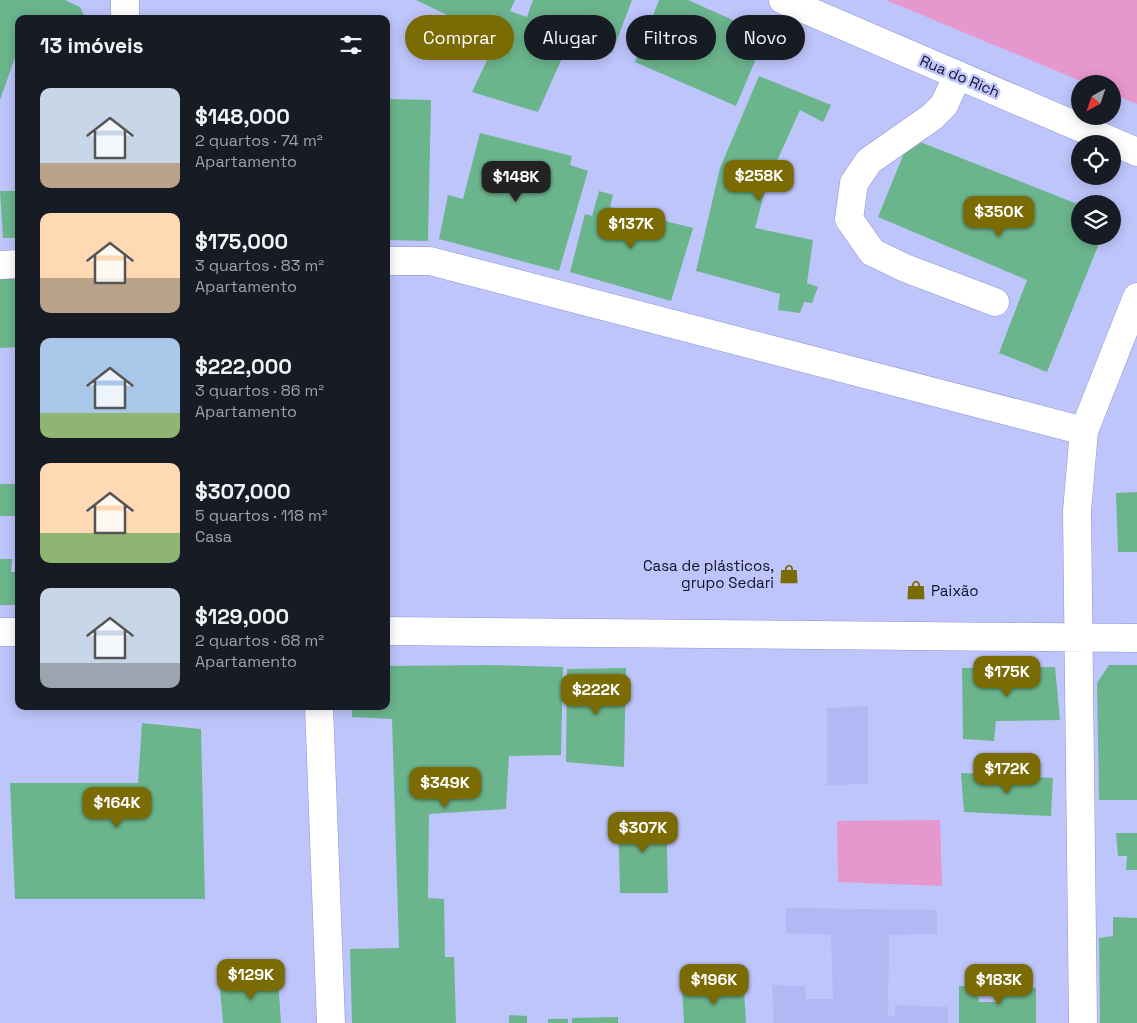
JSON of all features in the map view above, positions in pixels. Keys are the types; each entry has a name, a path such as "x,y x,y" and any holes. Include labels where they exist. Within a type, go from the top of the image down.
{"street":[{"path":"125,0 125,15"},
{"name":"Rua do Rich","path":"783,0 1137,152"},
{"path":"958,75 944,105 932,118 869,161 854,183 849,219 872,252 905,268 996,302"},
{"path":"390,261 430,261 1084,432"},
{"path":"0,265 15,264"},
{"path":"1082,1023 1077,511 1084,432 1137,297"},
{"path":"390,631 1137,638"},
{"path":"0,632 15,632"},
{"path":"319,710 331,1023"}],"shaded area":[{"path":"886,0 1137,0 1137,104 1121,97 1121,75 1071,75 1071,77"},
{"path":"868,706 868,784 827,785 827,708"},
{"path":"940,820 942,886 838,882 837,821"},
{"path":"786,908 937,910 937,934 889,935 888,1016 895,1016 895,1005 948,1007 948,1023 774,1023 772,985 805,986 806,999 833,999 831,935 786,933"}],"building":[{"path":"0,0 65,0 80,7 84,15 15,15 15,57 0,100"},
{"path":"416,0 515,0 510,11 524,16 524,60 561,60 538,112 472,92 487,60 514,60 514,15 447,15"},
{"path":"533,0 632,0 616,42 616,15 528,15"},
{"path":"659,0 688,0 726,17 726,60 755,60 736,106 635,62 636,60 716,60 716,15 653,15"},
{"path":"759,76 831,105 823,122 800,110 767,183 755,228 813,240 807,283 818,287 812,303 804,302 800,313 778,310 780,294 696,271 720,168"},
{"path":"390,99 431,100 428,241 390,240"},
{"path":"480,133 572,156 570,165 588,171 559,271 439,239 448,195 463,199"},
{"path":"910,138 1071,201 1071,245 1098,245 1047,372 999,353 1027,280 878,217"},
{"path":"0,191 15,191 15,238 3,238"},
{"path":"599,191 613,195 610,207 693,228 671,301 570,272 585,214 592,216"},
{"path":"0,276 15,276 15,347 0,348"},
{"path":"0,484 15,484 15,516 0,516"},
{"path":"1137,492 1137,552 1118,552 1116,493"},
{"path":"0,559 12,559 11,572 15,572 15,605 0,605"},
{"path":"488,665 563,667 561,755 509,756 506,809 429,814 428,898 444,899 445,957 454,957 456,1023 352,1023 350,949 399,948 392,719 352,717 352,710 390,710 390,666"},
{"path":"1109,665 1137,665 1137,800 1099,800 1097,683"},
{"path":"1055,667 1060,720 996,721 994,741 963,739 962,668"},
{"path":"626,668 624,767 566,762 567,669"},
{"path":"142,723 201,729 205,899 15,899 10,783 138,783"},
{"path":"961,773 1053,778 1051,816 964,812"},
{"path":"666,815 668,893 620,893 618,816"},
{"path":"1116,833 1137,833 1137,870 1126,870 1127,856 1118,856"},
{"path":"1113,917 1137,918 1137,1023 1100,1023 1099,938 1113,936"},
{"path":"278,977 281,1023 223,1023 219,980"},
{"path":"1000,985 1036,988 1036,1023 959,1023 959,986 977,987 979,1002 999,1002"},
{"path":"744,989 746,1023 684,1023 682,990"},
{"path":"509,1015 527,1016 527,1023 509,1023"},
{"path":"618,1017 618,1023 572,1023 572,1018"},
{"path":"548,1019 568,1019 568,1023 548,1023"}],"place":[{"name":"Casa de plásticos, grupo Sedari","path":"789,574"},
{"name":"Paixão","path":"916,590"}]}
